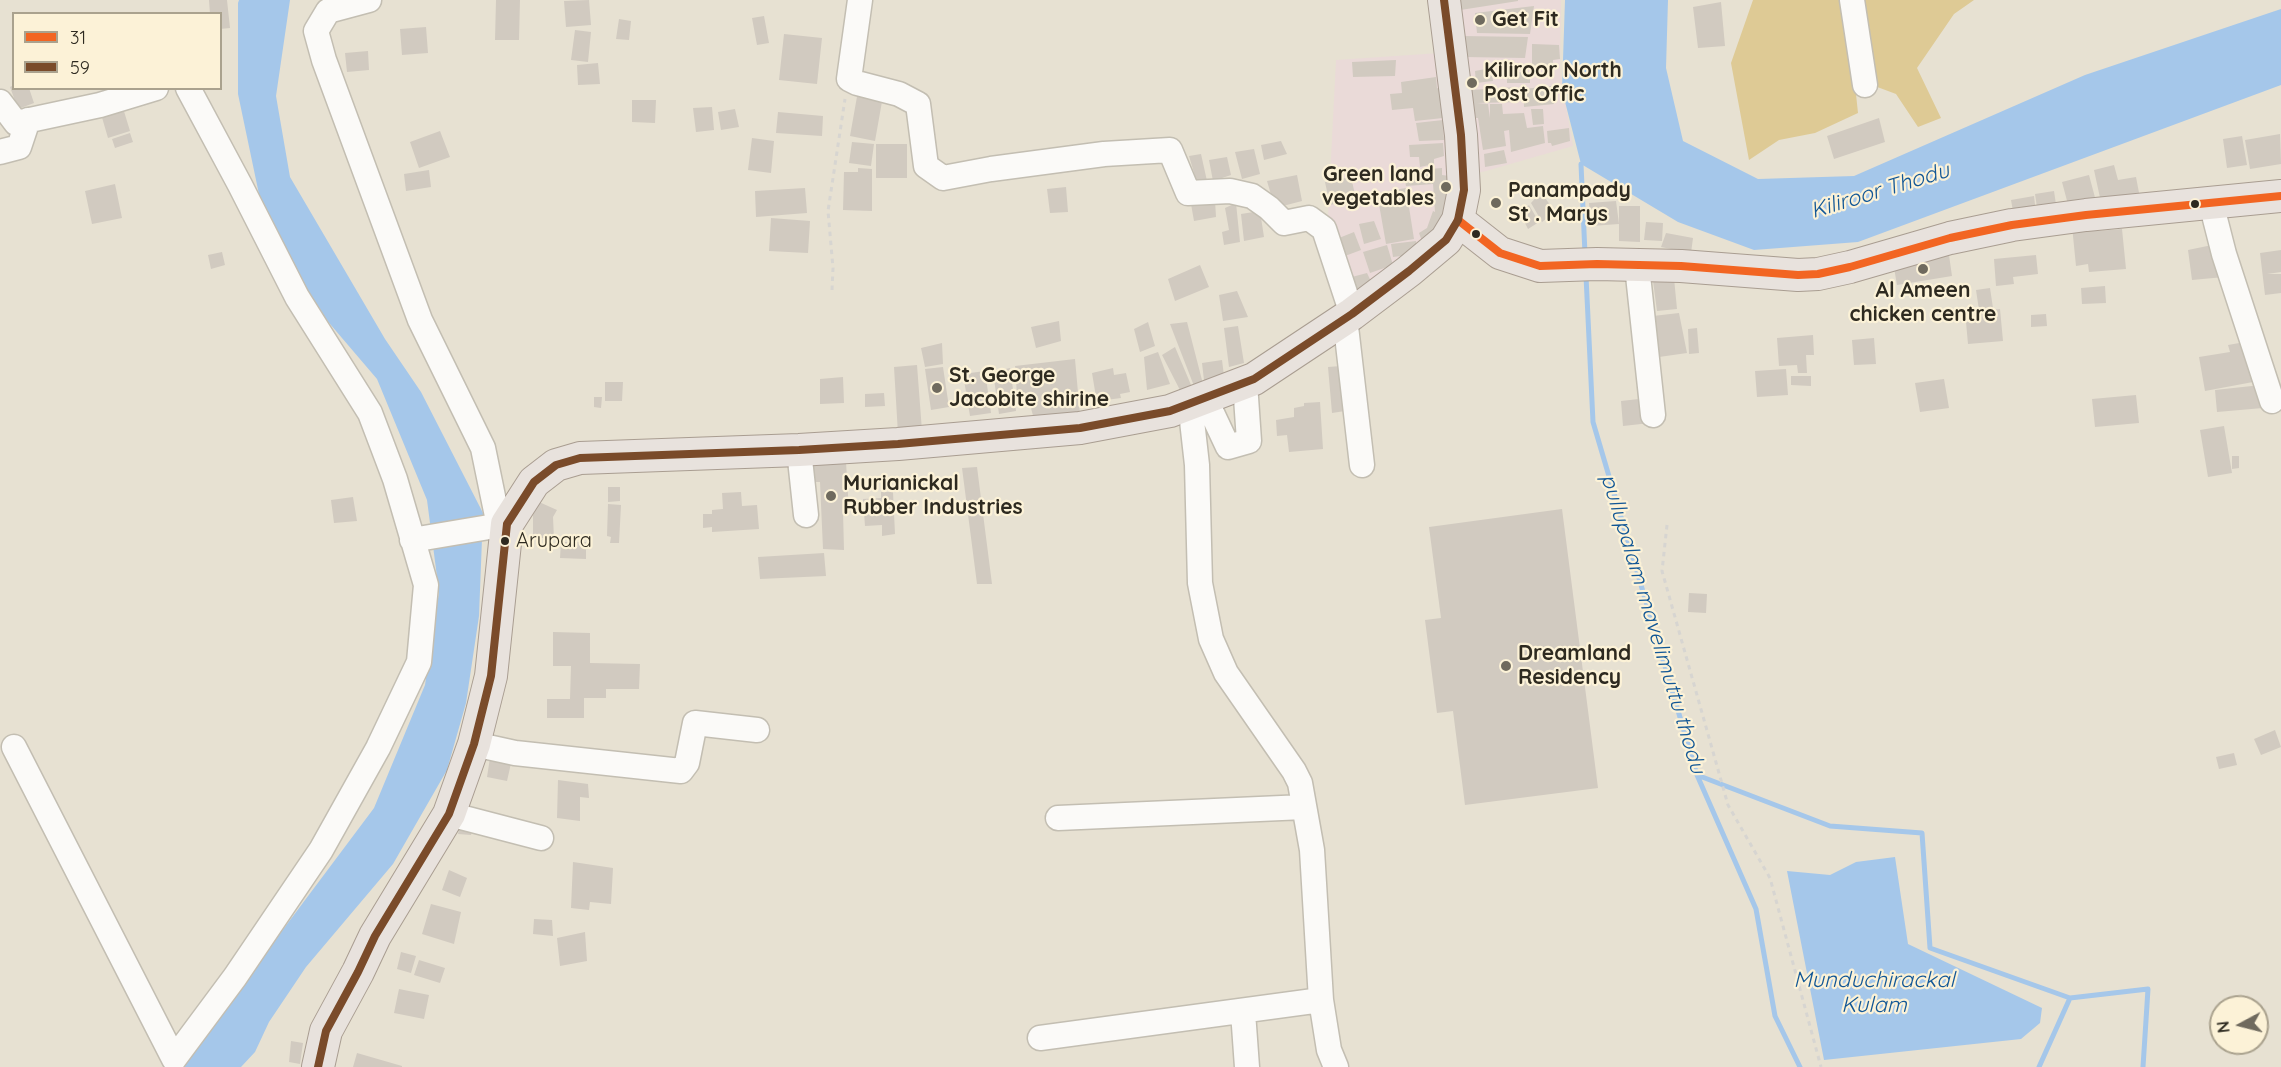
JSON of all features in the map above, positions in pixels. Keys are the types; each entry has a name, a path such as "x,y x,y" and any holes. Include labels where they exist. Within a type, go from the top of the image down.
{"main road":[{"path":"318,1067 326,1031 375,936 449,814 474,744 491,676 502,524 534,482 556,465 580,458 898,444 1080,428 1170,411 1254,379 1348,316 1409,271 1446,240 1458,220 1464,190 1444,0"},
{"path":"1458,220 1500,253 1540,266 1681,266 1769,274 1818,274 1863,264 1950,238 2012,225 2281,196"}],"street":[{"path":"369,0 328,11 315,31 420,320 483,448 496,516 502,524 412,540"},
{"path":"860,0 849,79 899,93 918,104 926,166 944,178 991,169 1104,154 1170,150 1188,193 1230,191 1252,196 1284,223 1309,218 1324,229 1348,316 1362,465"},
{"path":"1852,0 1865,85"},
{"path":"0,102 16,123 100,105 149,90"},
{"path":"14,747 170,1063 236,977 321,850 378,748 419,662 426,585 395,479 370,413 297,297 189,90"},
{"path":"0,152 18,147 28,120"},
{"path":"2211,203 2224,255 2272,401"},
{"path":"1637,266 1653,415"},
{"path":"1198,400 1228,447 1249,441 1245,383"},
{"path":"1198,400 1200,583 1210,639 1226,673 1300,783 1312,850 1322,1000 1329,1050 1336,1067"},
{"path":"798,450 806,515"},
{"path":"474,744 515,753 681,771 687,763 695,723 758,730"},
{"path":"1058,818 1304,807"},
{"path":"449,814 541,838"},
{"path":"1040,1038 1322,1000"},
{"path":"1244,1012 1247,1067"}],"path":[{"path":"832,291 833,268 828,211 849,79"},
{"path":"1667,525 1662,571 1728,805 1770,878 1821,1067"}],"shaded area":[{"path":"1436,0 1561,0 1560,72 1573,146 1461,176 1455,217 1358,300 1328,217 1336,60 1440,53"},
{"path":"1753,0 1846,0 1858,113 1815,133 1779,140 1749,160 1731,63"},
{"path":"1859,0 1974,0 1954,14 1917,68 1941,118 1918,127 1896,94 1872,85"}],"water":[{"path":"239,0 290,0 276,96 290,177 385,339 421,392 483,513 479,616 466,703 447,770 393,864 306,967 269,1022 255,1052 241,1067 180,1067 374,808 425,685 439,592 427,500 377,379 301,290 260,199 238,94"},
{"name":"Kiliroor Thodu","path":"1565,0 1668,0 1666,68 1683,141 1758,179 1854,176 2085,75 2281,9 2281,85 1858,242 1754,250 1678,222 1581,164 1562,90"},
{"name":"Munduchirackal Kulam","path":"1895,857 1908,944 2042,1008 2040,1023 2021,1039 1824,1060 1787,871 1830,875 1856,862"}],"building":[{"path":"209,0 227,0 230,28 222,29 222,12 210,12"},
{"path":"496,0 520,0 519,40 495,40"},
{"path":"589,0 591,25 566,27 564,1"},
{"path":"1452,0 1518,0 1518,1 1454,11"},
{"path":"1721,2 1725,46 1698,48 1693,7"},
{"path":"1534,6 1530,34 1477,33 1475,13"},
{"path":"764,16 769,43 757,45 752,18"},
{"path":"619,19 631,21 629,40 616,39"},
{"path":"426,27 428,53 402,55 400,29"},
{"path":"575,30 591,32 588,62 571,60"},
{"path":"784,34 822,38 817,84 779,80"},
{"path":"1462,36 1528,37 1525,58 1464,57"},
{"path":"1532,44 1559,45 1560,59 1553,60 1552,70 1532,69"},
{"path":"368,51 369,70 347,72 345,53"},
{"path":"1396,60 1395,76 1353,77 1352,62"},
{"path":"598,63 600,84 578,85 577,65"},
{"path":"1491,68 1493,81 1476,83 1475,71"},
{"path":"1507,72 1530,72 1530,83 1507,83"},
{"path":"1436,77 1437,88 1440,89 1443,118 1415,121 1413,108 1392,110 1390,94 1402,93 1401,82"},
{"path":"12,86 12,90 30,90 34,103 18,109 10,87"},
{"path":"1553,86 1554,104 1524,107 1523,89"},
{"path":"1517,87 1517,102 1477,103 1488,104 1490,118 1490,104 1502,104 1503,114 1524,113 1527,128 1543,126 1545,143 1511,152 1509,130 1504,131 1506,146 1483,150 1478,118 1476,118 1470,90"},
{"path":"858,91 883,96 875,141 850,136"},
{"path":"632,100 656,100 655,123 632,122"},
{"path":"712,107 714,130 696,132 693,108"},
{"path":"123,108 130,131 108,138 101,114"},
{"path":"735,109 739,127 721,130 718,112"},
{"path":"1531,109 1543,109 1544,124 1533,125"},
{"path":"778,112 823,116 822,136 776,133"},
{"path":"1879,118 1885,142 1834,159 1827,136"},
{"path":"1443,120 1444,140 1419,141 1416,123"},
{"path":"1569,128 1570,141 1552,146 1548,143 1547,131"},
{"path":"440,131 450,157 419,168 410,142"},
{"path":"130,133 133,142 115,148 112,139"},
{"path":"2280,134 2281,164 2250,169 2245,140"},
{"path":"2242,136 2247,165 2227,168 2223,139"},
{"path":"752,138 774,141 771,173 748,170"},
{"path":"1281,141 1287,154 1264,160 1261,145"},
{"path":"852,142 874,144 871,166 849,163"},
{"path":"1443,143 1444,156 1434,159 1434,164 1420,167 1419,157 1410,157 1409,145"},
{"path":"876,144 907,144 907,178 876,178"},
{"path":"1254,149 1260,174 1242,179 1235,152"},
{"path":"1504,150 1507,163 1485,167 1484,154"},
{"path":"1201,154 1207,181 1189,186 1188,179 1195,176 1189,156"},
{"path":"1227,157 1231,175 1213,181 1209,160"},
{"path":"2114,165 2118,180 2136,177 2140,198 2102,207 2094,170"},
{"path":"858,168 872,169 872,211 843,210 844,172 858,172"},
{"path":"1442,168 1442,175 1450,176 1453,209 1425,250 1419,233 1427,228 1433,211 1435,212 1433,184 1406,186 1403,171"},
{"path":"429,170 431,187 406,191 404,174"},
{"path":"1297,175 1302,201 1275,208 1267,181"},
{"path":"2089,175 2097,205 2070,212 2062,182"},
{"path":"1351,177 1356,199 1330,205 1325,182"},
{"path":"115,184 122,218 92,224 85,191"},
{"path":"1066,187 1068,212 1050,213 1047,189"},
{"path":"805,188 807,213 756,217 755,191"},
{"path":"1406,188 1414,239 1386,244 1377,193"},
{"path":"2054,191 2057,211 2038,214 2035,194"},
{"path":"1541,192 1555,212 1542,222 1531,203"},
{"path":"2034,196 2036,213 2014,217 2011,200"},
{"path":"1215,200 1216,217 1194,221 1191,204"},
{"path":"1616,201 1619,224 1591,226 1589,203"},
{"path":"1236,203 1240,242 1224,245 1222,232 1229,230 1225,208"},
{"path":"1529,205 1539,222 1528,229 1520,213"},
{"path":"1619,206 1640,206 1640,242 1619,241"},
{"path":"1260,211 1264,237 1244,241 1241,214"},
{"path":"771,218 810,221 808,253 769,251"},
{"path":"1374,221 1381,239 1364,244 1359,224"},
{"path":"1646,222 1663,223 1662,241 1644,240"},
{"path":"2097,223 2097,231 2122,229 2126,269 2089,272 2088,264 2076,266 2072,226"},
{"path":"1354,232 1361,250 1345,256 1339,238"},
{"path":"1666,233 1693,238 1691,253 1661,247"},
{"path":"1416,241 1418,254 1393,257 1391,244"},
{"path":"2217,244 2224,277 2192,280 2188,250"},
{"path":"1387,245 1393,265 1370,273 1363,252"},
{"name":"Al Ameen chicken centre","path":"1948,248 1952,276 1897,285 1893,262"},
{"path":"2281,250 2281,272 2267,274 2281,274 2281,293 2265,295 2260,253"},
{"path":"222,252 225,265 211,269 208,255"},
{"path":"2036,255 2038,274 2013,277 2014,284 1996,286 1994,259"},
{"path":"1200,265 1209,287 1175,301 1168,279"},
{"path":"1367,273 1375,290 1356,297 1348,278"},
{"path":"1674,278 1677,309 1657,311 1653,281"},
{"path":"2105,286 2106,303 2082,304 2081,288"},
{"path":"1990,288 1993,308 1979,310 1976,290"},
{"path":"1237,291 1248,317 1223,321 1219,295"},
{"path":"2000,309 2003,341 1968,344 1966,322 1980,321 1979,311"},
{"path":"1679,313 1687,353 1659,357 1653,316"},
{"path":"2046,314 2047,326 2031,327 2031,315"},
{"path":"1059,321 1061,341 1036,348 1031,327"},
{"path":"1148,322 1155,346 1140,352 1134,329"},
{"path":"1187,322 1203,384 1194,386 1170,324"},
{"path":"1238,326 1244,363 1229,367 1224,328"},
{"path":"1697,328 1699,353 1689,354 1688,329"},
{"path":"1813,335 1814,355 1806,355 1807,373 1798,373 1797,365 1779,366 1777,338"},
{"path":"1874,338 1876,364 1854,365 1852,340"},
{"path":"2245,342 2253,382 2205,391 2199,357 2230,352 2228,345"},
{"path":"942,343 943,364 925,367 921,348"},
{"path":"1175,347 1194,392 1183,396 1162,355"},
{"path":"1158,352 1170,384 1147,390 1144,357"},
{"path":"1075,359 1080,415 1034,419 1027,394 1017,395 1015,366"},
{"path":"1222,360 1225,384 1205,389 1202,363"},
{"path":"917,365 922,431 898,434 894,367"},
{"path":"1341,366 1345,411 1332,413 1328,367"},
{"name":"St. George Jacobite shirine","path":"943,367 949,407 931,410 925,369"},
{"path":"1010,368 1016,411 999,414 993,372"},
{"path":"1113,368 1114,375 1126,373 1130,392 1120,394 1121,398 1106,400 1106,395 1096,397 1092,373"},
{"path":"1786,369 1788,395 1757,397 1755,371"},
{"path":"985,371 991,413 970,416 963,374"},
{"path":"1791,376 1811,376 1811,386 1791,385"},
{"path":"843,377 844,403 820,404 820,379"},
{"path":"1944,379 1949,408 1920,412 1915,383"},
{"path":"605,382 623,382 622,401 605,401"},
{"path":"2261,385 2263,408 2217,412 2215,390"},
{"path":"884,393 885,406 865,407 865,394"},
{"path":"2136,395 2139,423 2095,427 2092,399"},
{"path":"594,397 602,397 601,408 594,407"},
{"path":"1648,398 1650,423 1623,426 1621,401"},
{"path":"1320,402 1323,449 1289,452 1287,435 1277,436 1276,420 1294,417 1294,408 1304,406 1304,403"},
{"path":"2224,426 2232,473 2208,477 2200,430"},
{"path":"2232,456 2239,456 2239,468 2232,469"},
{"name":"Murianickal Rubber Industries","path":"846,462 849,511 843,511 844,550 823,549 820,482 814,482 809,463"},
{"path":"977,467 992,584 977,584 962,468"},
{"path":"608,487 620,487 620,501 608,502"},
{"path":"741,492 742,506 757,505 759,529 712,532 712,527 703,528 703,514 712,514 712,510 723,509 722,493"},
{"path":"881,492 893,492 895,534 882,536 882,525 865,526 863,499 881,498"},
{"path":"353,497 357,521 334,523 331,500"},
{"path":"539,502 557,510 553,517 554,539 533,537 533,515"},
{"path":"608,504 621,505 619,543 610,543 611,537 607,536"},
{"name":"Dreamland Residency","path":"1562,509 1598,788 1465,805 1453,711 1437,713 1425,620 1441,618 1429,527"},
{"path":"561,542 586,542 586,559 560,558"},
{"name":"Murianickal Rubber Industries","path":"824,553 826,576 760,579 758,557"},
{"path":"1689,593 1707,594 1706,613 1688,612"},
{"path":"553,632 590,633 590,663 640,664 639,689 606,689 606,698 584,698 584,718 547,718 547,699 570,699 571,666 553,666"},
{"path":"2275,730 2281,747 2261,755 2254,739"},
{"path":"2234,753 2237,765 2219,769 2216,757"},
{"path":"490,758 512,759 507,781 487,777"},
{"path":"558,780 588,784 589,798 580,797 580,821 557,818"},
{"path":"460,824 473,827 471,835 458,834"},
{"path":"573,862 613,868 611,904 590,902 589,910 571,908"},
{"path":"449,870 467,878 460,897 442,890"},
{"path":"431,904 461,912 454,944 422,934"},
{"path":"534,919 552,920 553,936 533,934"},
{"path":"585,932 587,961 560,966 557,938"},
{"path":"401,952 416,956 411,973 397,969"},
{"path":"419,960 445,968 440,983 414,975"},
{"path":"399,989 429,995 424,1019 394,1013"},
{"path":"291,1041 303,1043 300,1064 289,1062"},
{"path":"357,1053 402,1066 402,1067 353,1067"}],"waterway":[{"name":"pullupalam mavelimuttu thodu","path":"1581,164 1585,254"},
{"name":"pullupalam mavelimuttu thodu","path":"1586,276 1593,422 1697,775 1756,909 1775,1016 1800,1067"},
{"path":"1697,775 1830,826 1922,833 1930,948 2070,998"},
{"path":"2039,1067 2070,998 2148,989 2143,1067"}],"transit line":[{"name":"59","path":"318,1067 326,1031 375,936 449,814 474,744 491,676 507,524 534,482 556,465 580,458 799,450 1080,428 1170,411 1254,379 1352,314 1409,271 1446,240 1458,220 1464,190 1461,135 1444,0"},
{"name":"31","path":"1458,220 1500,253 1540,266 1597,264 1681,266 1798,275 1818,274 1850,267 1950,238 2012,225 2086,215 2281,196"}],"place":[{"name":"Get Fit","path":"1480,20"},
{"name":"Kiliroor North Post Offic","path":"1472,83"},
{"name":"Green land vegetables","path":"1446,187"},
{"name":"Panampady St . Marys","path":"1496,203"},
{"name":"Al Ameen chicken centre","path":"1923,269"},
{"name":"St. George Jacobite shirine","path":"937,388"},
{"name":"Murianickal Rubber Industries","path":"831,496"},
{"name":"Arupara","path":"505,541"},
{"name":"Dreamland Residency","path":"1506,666"}]}
